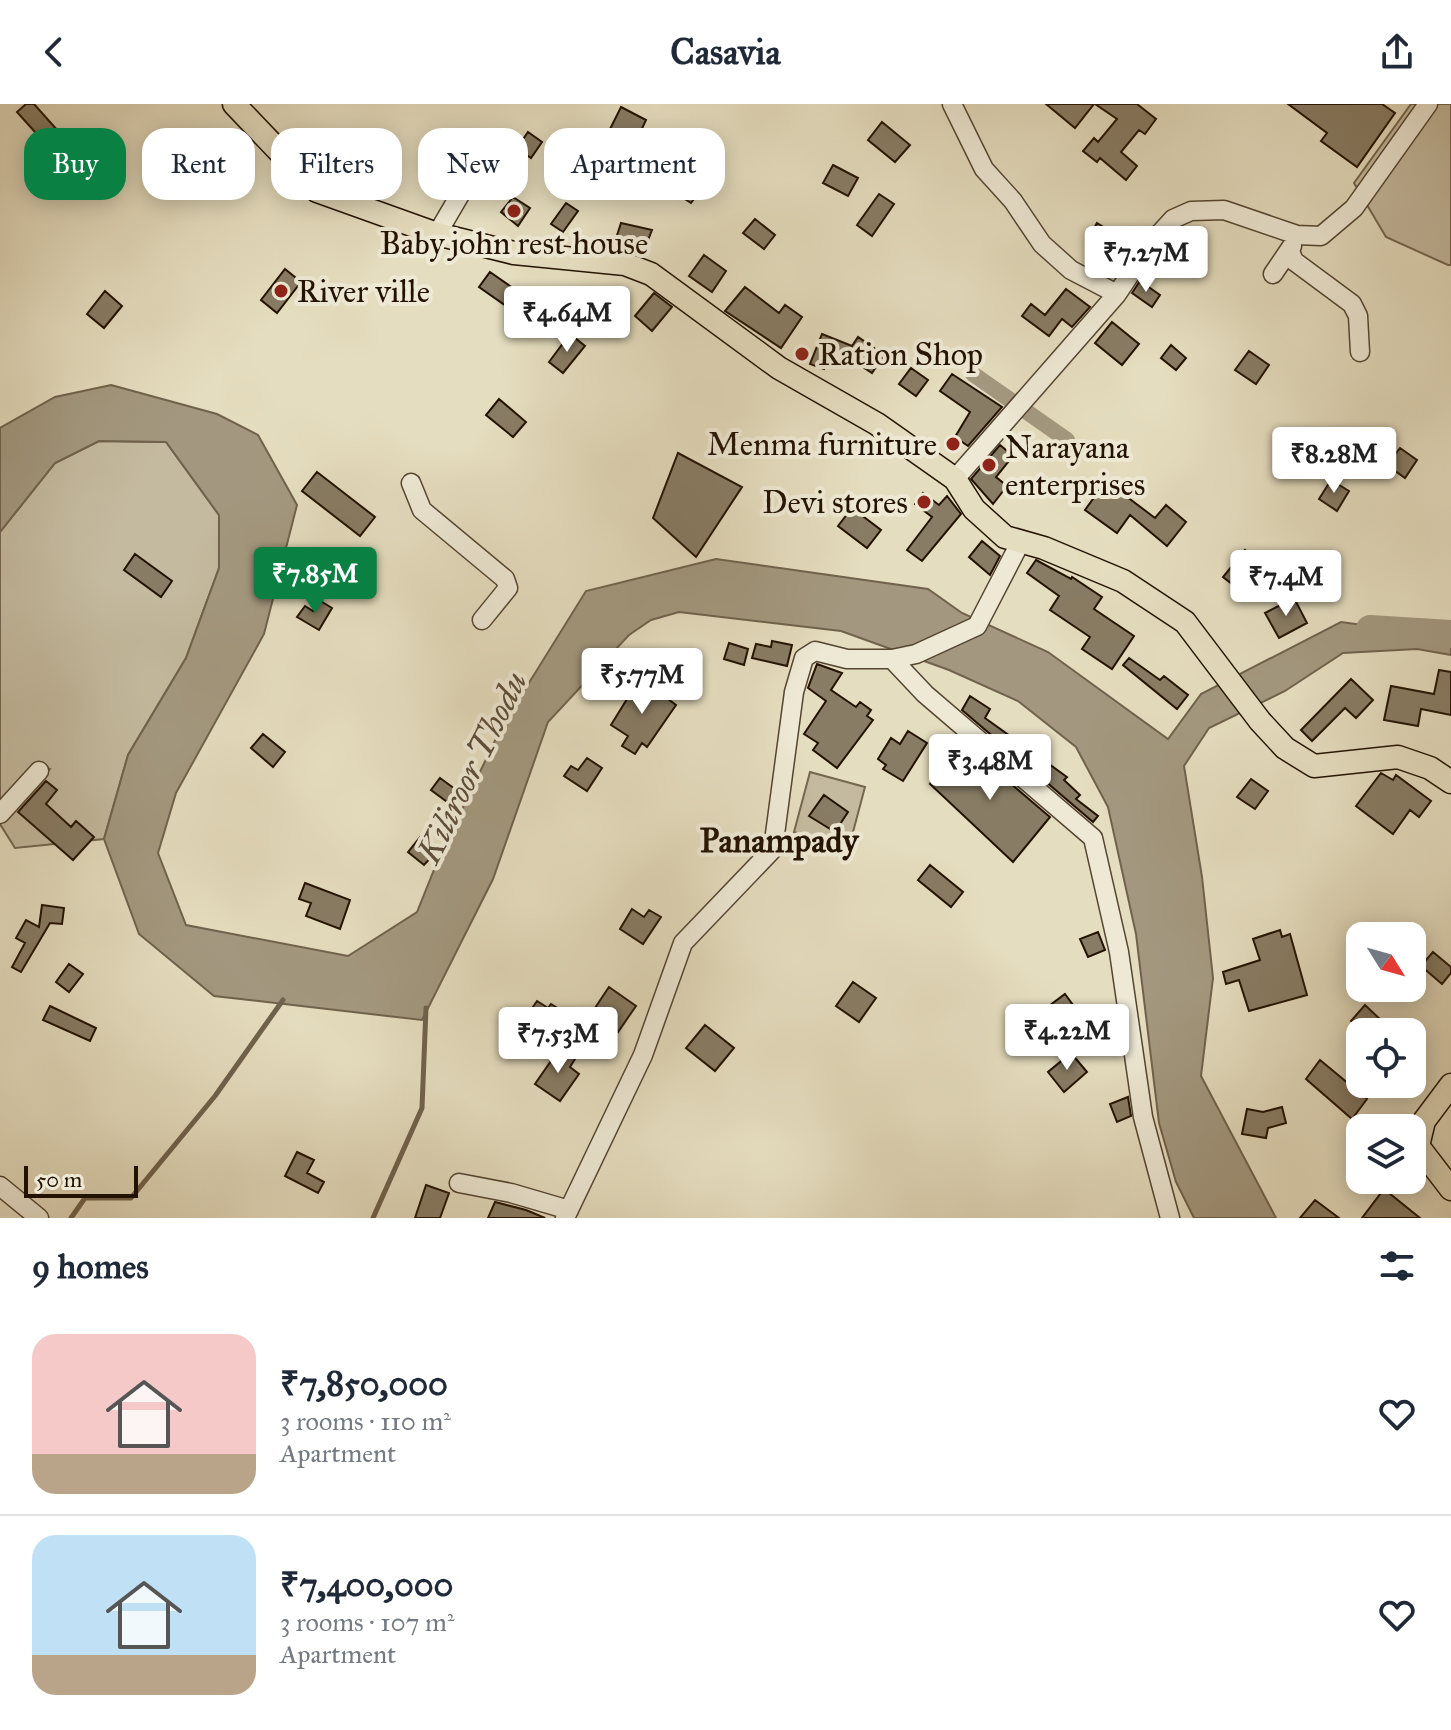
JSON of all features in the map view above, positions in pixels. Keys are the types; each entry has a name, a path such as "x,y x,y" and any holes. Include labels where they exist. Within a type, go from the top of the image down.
{"main road":[{"path":"234,104 317,191 437,234 514,253 625,264 651,274 779,368 877,424 955,479 974,509 1005,537 1044,548 1123,581 1185,622 1260,721 1285,748 1314,766 1398,757 1430,768 1451,782"},
{"path":"1451,1085 1424,1121 1418,1146 1451,1189"}],"street":[{"path":"952,104 984,169 1013,201 1042,244 1071,270 1117,294"},
{"path":"955,479 1117,294 1151,243 1182,214 1224,210 1287,232 1321,236 1354,208 1428,104"},
{"path":"437,234 457,200"},
{"path":"1273,274 1293,247 1287,232"},
{"path":"1290,251 1294,261 1352,304 1358,316 1360,352"},
{"path":"411,483 422,510 505,579 508,588 482,620"},
{"path":"459,1183 511,1193 567,1214 643,1055 683,943 773,849 794,692 804,658 815,651 847,659 896,658 916,654 977,626 1020,543"},
{"path":"896,658 925,694 1093,838 1119,952 1143,1117 1169,1212"},
{"path":"0,814 39,771"},
{"path":"0,1186 39,1218"}],"shaded area":[{"path":"1411,104 1451,104 1451,265 1386,237 1354,183"},
{"path":"111,385 217,414 258,435 297,505 264,634 176,793 158,853 186,925 348,956 417,912 440,855 501,728 586,591 716,559 928,589 962,613 1048,652 1168,739 1201,694 1341,622 1451,637 1451,655 1417,649 1343,653 1285,691 1209,728 1184,766 1202,877 1213,978 1201,1076 1276,1218 1194,1218 1176,1182 1159,1123 1136,934 1108,807 1076,747 1018,701 949,670 841,631 679,612 651,620 629,635 548,722 493,879 422,1020 214,996 139,934 104,839 128,755 186,658 219,568 219,515 166,442 99,441 55,463 0,532 0,428 55,397"},
{"path":"99,441 166,442 219,515 219,568 186,658 128,755 104,839 15,848 0,824 50,769 34,763 0,808 0,532 55,463"},
{"path":"810,772 865,787 849,847 794,832"}],"building":[{"path":"26,104 34,104 55,128 31,128 17,112"},
{"path":"1046,104 1094,104 1075,128"},
{"path":"1095,104 1137,104 1156,119 1145,134 1139,130 1121,152 1137,166 1126,180 1100,158 1097,162 1083,151 1094,138 1098,142 1117,119"},
{"path":"1288,104 1382,104 1395,113 1357,167 1321,141 1327,133"},
{"path":"621,107 646,120 642,128 610,128"},
{"path":"882,122 910,145 895,162 868,140"},
{"path":"528,132 542,142 531,158 528,156"},
{"path":"833,165 858,178 848,196 823,183"},
{"path":"879,194 894,204 872,236 857,225"},
{"path":"511,200 518,200 530,208 518,226 501,212"},
{"path":"566,203 578,211 563,232 551,224"},
{"path":"755,219 775,235 764,249 743,233"},
{"path":"621,223 652,230 643,253 613,248"},
{"path":"1097,223 1120,237 1112,251 1089,237"},
{"path":"704,255 726,271 712,292 689,276"},
{"name":"River ville","path":"285,269 301,282 277,313 261,300"},
{"path":"490,272 520,293 509,308 479,287"},
{"path":"1140,281 1160,295 1152,307 1132,293"},
{"path":"745,287 779,313 785,305 802,317 781,348 725,311"},
{"path":"1066,289 1090,307 1072,327 1062,319 1049,336 1022,316 1031,304 1045,315"},
{"path":"105,291 122,306 104,328 87,314"},
{"path":"654,293 672,307 652,331 635,316"},
{"path":"1112,322 1139,344 1122,365 1095,343"},
{"path":"570,334 585,346 563,373 549,362"},
{"path":"822,334 852,346 858,337 884,355 872,373 833,347 824,369 810,364"},
{"path":"1171,345 1186,358 1176,370 1161,358"},
{"path":"1249,351 1269,365 1256,384 1235,370"},
{"path":"911,368 928,380 916,396 899,384"},
{"path":"952,374 1002,407 968,446 955,437 970,412 940,391"},
{"path":"499,399 526,422 513,437 486,415"},
{"path":"1000,445 1013,456 996,477 1007,486 993,504 971,479"},
{"path":"1400,448 1417,460 1405,478 1387,465"},
{"path":"678,453 742,487 696,557 653,518"},
{"path":"317,472 375,517 360,536 302,491"},
{"path":"1331,480 1349,491 1337,511 1319,499"},
{"path":"1106,481 1155,518 1166,505 1186,522 1167,546 1130,515 1117,533 1085,510"},
{"path":"923,493 939,505 947,496 961,514 922,561 907,550 932,517 915,504"},
{"path":"852,508 881,530 867,548 838,526"},
{"path":"982,541 1000,556 990,575 969,557"},
{"path":"1245,550 1267,567 1245,594 1223,577"},
{"path":"135,554 172,581 161,597 124,570"},
{"path":"1036,560 1072,577 1102,597 1094,609 1134,636 1112,669 1082,649 1090,637 1050,610 1059,596 1027,573"},
{"path":"1294,598 1307,623 1279,638 1265,613"},
{"path":"319,600 332,608 319,630 297,617 305,606 313,611"},
{"path":"772,641 792,645 787,666 752,658 756,644 771,647"},
{"path":"729,643 748,649 744,665 724,659"},
{"path":"1129,658 1160,680 1164,676 1188,695 1177,709 1123,665"},
{"path":"817,664 842,673 831,690 856,707 860,702 871,710 867,716 873,720 837,768 813,750 818,743 804,734 826,701 808,688"},
{"path":"1439,670 1451,672 1451,715 1421,709 1418,726 1384,720 1391,686 1434,694"},
{"path":"640,678 676,705 647,747 642,743 635,754 622,746 628,736 611,725"},
{"path":"1351,679 1373,700 1356,718 1345,708 1312,741 1301,730"},
{"path":"970,696 990,709 985,718 1067,777 1064,780 1080,795 1076,799 1098,816 1093,822 962,710"},
{"path":"908,731 927,743 903,781 883,769 886,765 878,759 891,738 900,744"},
{"path":"263,734 285,752 273,767 251,748"},
{"path":"963,743 1050,817 1013,862 930,784"},
{"path":"587,758 602,768 587,791 564,776 571,766 578,770"},
{"path":"1381,773 1393,780 1396,775 1431,801 1419,817 1410,810 1393,834 1356,806"},
{"path":"440,778 459,792 450,804 431,790"},
{"path":"1251,779 1268,791 1255,809 1237,797"},
{"path":"46,781 57,790 46,804 71,827 76,821 94,837 73,860 18,812"},
{"path":"824,795 848,812 835,832 809,816"},
{"path":"421,836 438,850 424,865 408,852"},
{"path":"930,865 963,892 951,907 918,880"},
{"path":"305,883 350,900 340,929 306,916 311,903 299,899"},
{"path":"42,905 64,908 62,924 50,923 21,972 12,967 25,943 16,938 26,920 39,927"},
{"path":"632,909 644,917 649,910 661,917 643,944 620,929"},
{"path":"1280,930 1282,937 1290,934 1307,995 1249,1011 1239,980 1226,984 1223,972 1260,960 1253,939"},
{"path":"1098,932 1105,950 1088,957 1080,939"},
{"path":"1433,952 1451,967 1451,973 1442,984 1426,970 1426,960"},
{"path":"69,964 83,974 69,992 56,982"},
{"path":"853,982 876,998 859,1022 836,1006"},
{"path":"609,987 636,1006 618,1032 591,1014"},
{"path":"1065,994 1084,1020 1069,1032 1049,1006"},
{"path":"537,1001 548,1008 551,1004 562,1011 547,1032 526,1017"},
{"path":"1365,1005 1379,1018 1354,1018"},
{"path":"50,1006 96,1028 90,1041 43,1020"},
{"path":"705,1025 734,1048 715,1071 686,1048"},
{"path":"560,1048 575,1059 570,1067 579,1074 560,1101 535,1084"},
{"path":"1071,1053 1087,1072 1064,1092 1048,1072"},
{"path":"1320,1060 1346,1082 1346,1098 1367,1099 1356,1114 1346,1114 1306,1079"},
{"path":"1128,1097 1131,1116 1117,1122 1110,1104"},
{"path":"1282,1107 1286,1123 1268,1128 1266,1138 1242,1134 1247,1109 1263,1112"},
{"path":"297,1152 314,1160 307,1173 324,1182 318,1193 285,1176"},
{"path":"426,1185 449,1193 440,1218 415,1218"},
{"path":"1380,1194 1390,1194 1420,1218 1362,1218"},
{"path":"1315,1200 1339,1218 1300,1218"},
{"path":"495,1202 526,1210 545,1218 488,1218"}],"waterway":[{"path":"973,374 1067,440"},
{"path":"1370,629 1451,634"},
{"path":"71,1218 85,1198 131,1198 215,1096 283,1000"},
{"path":"373,1218 422,1108 426,1008"}],"place":[{"name":"Baby john rest house","path":"514,211"},
{"name":"River ville","path":"281,291"},
{"name":"Ration Shop","path":"802,354"},
{"name":"Menma furniture","path":"953,444"},
{"name":"Narayana enterprises","path":"989,465"},
{"name":"Devi stores","path":"924,502"}],"district":[{"name":"Panampady","path":"779,840"}],"water label":[{"name":"Kiliroor Thodu","path":"472,767"}]}
